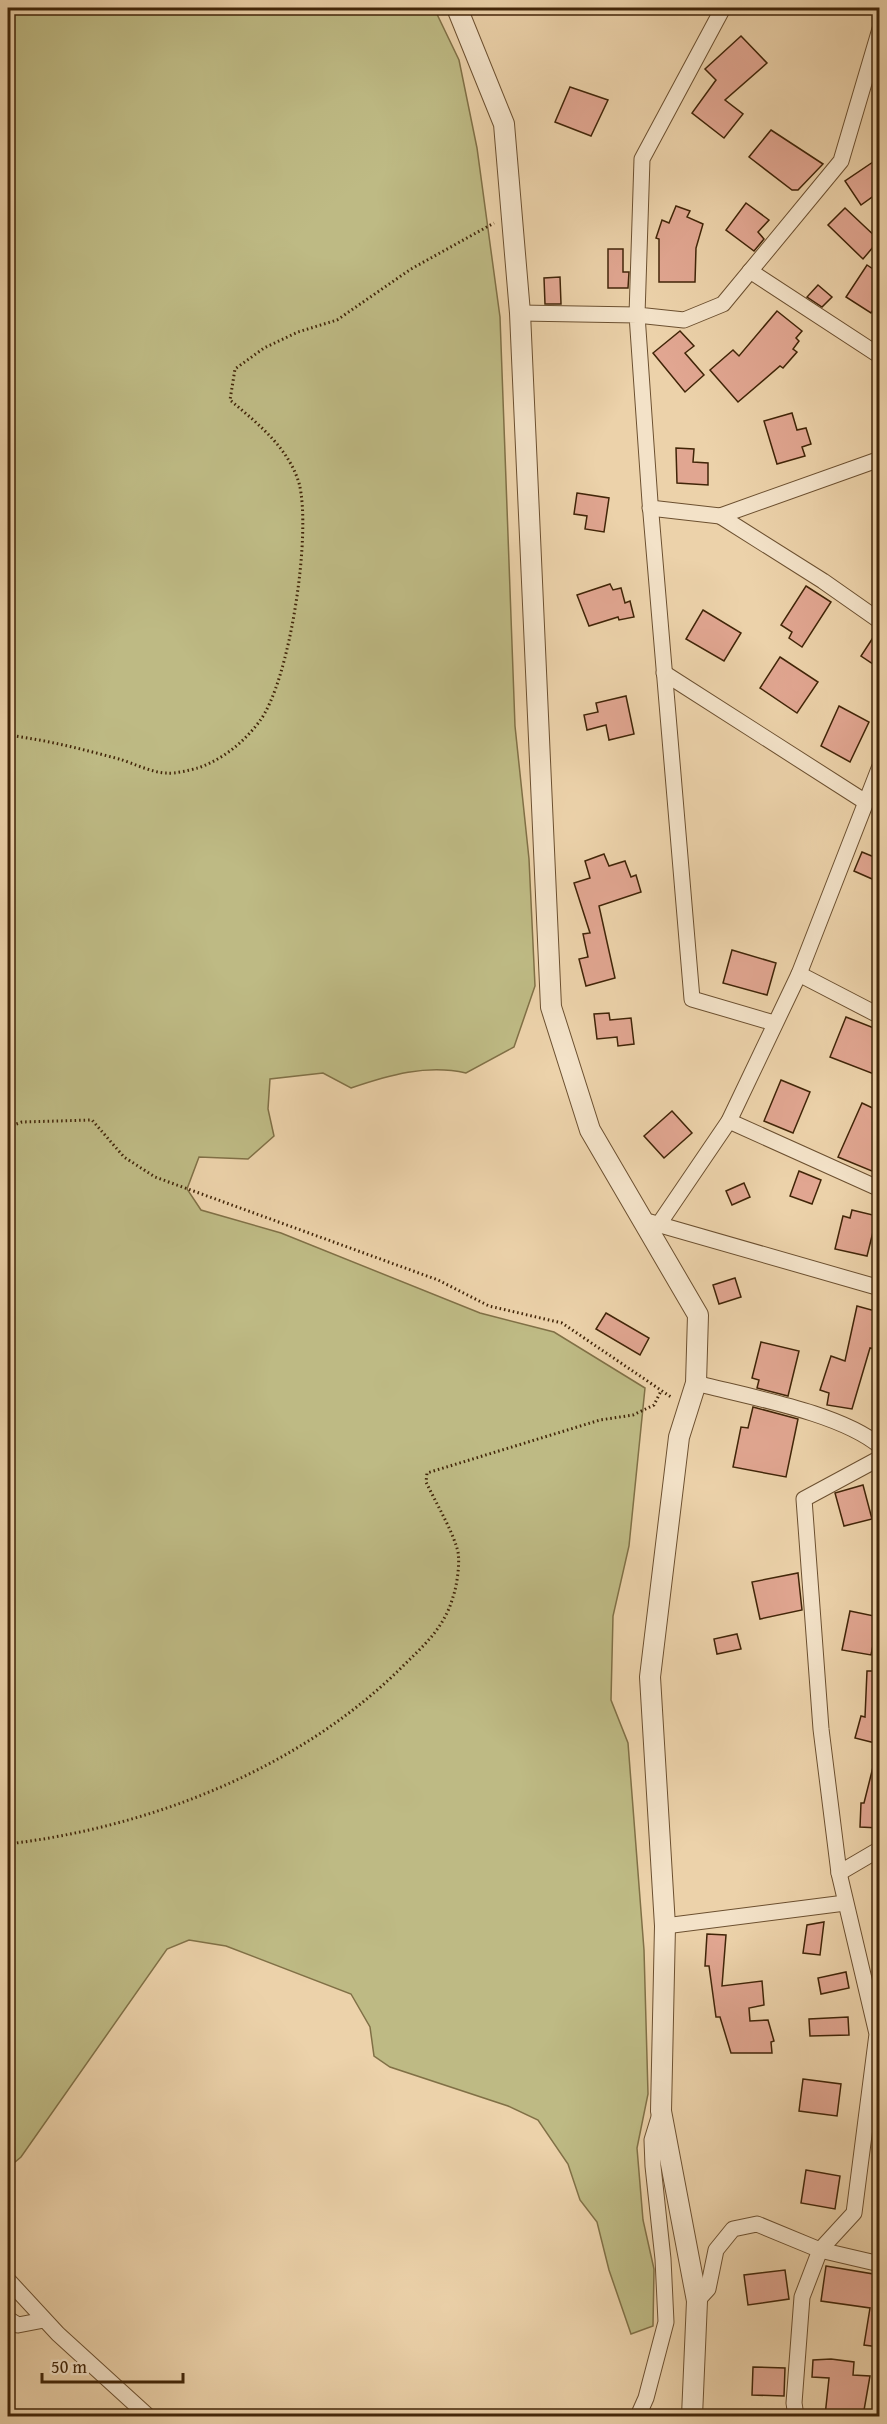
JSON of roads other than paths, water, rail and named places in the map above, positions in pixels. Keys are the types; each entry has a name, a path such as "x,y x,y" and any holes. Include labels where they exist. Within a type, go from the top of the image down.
{"street":[{"path":"457,8 504,124 520,313 551,1007 590,1130 650,1222 698,1315 696,1383 679,1437 650,1677 665,1926 661,2111 696,2301 692,2416"},
{"path":"723,8 642,159 637,315 650,508 692,999 774,1023"},
{"path":"520,313 637,315 684,320 723,304 842,162 879,29"},
{"path":"750,271 879,356"},
{"path":"720,516 879,459"},
{"path":"650,508 720,516 822,581 879,621"},
{"path":"664,673 864,801"},
{"path":"650,1222 729,1121 799,974 879,766"},
{"path":"799,974 879,1016"},
{"path":"729,1121 879,1189"},
{"path":"650,1222 879,1288"},
{"path":"696,1383 808,1413 865,1434 879,1446"},
{"path":"796,2416 794,2403 802,2297 820,2250 855,2213 877,2034 839,1873 821,1730 804,1499 879,1458"},
{"path":"839,1873 879,1849"},
{"path":"665,1926 845,1903"},
{"path":"638,2416 646,2398 666,2322 663,2259 652,2140 661,2111"},
{"path":"696,2301 708,2289 716,2250 733,2229 757,2224 820,2250 879,2264"},
{"path":"8,2280 44,2320 148,2416"},
{"path":"8,2319 18,2325 44,2320"}]}
